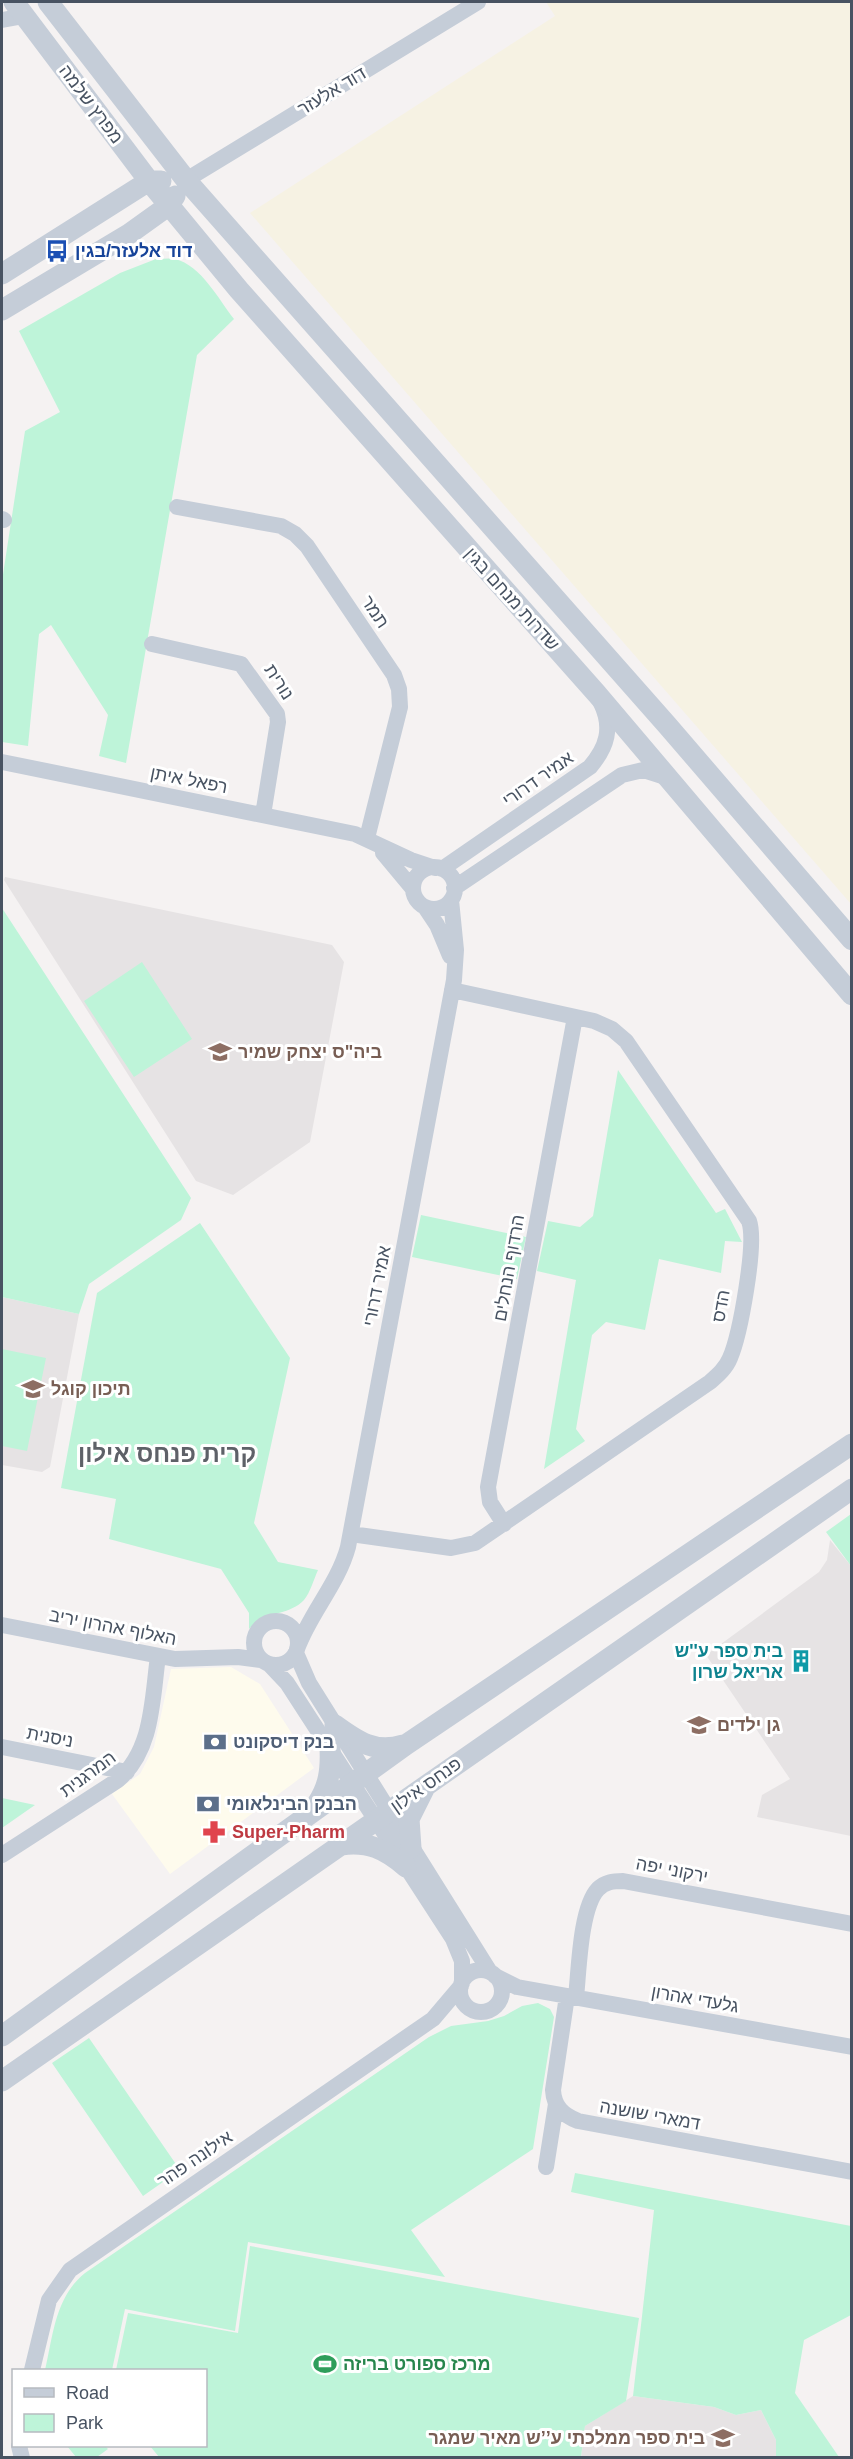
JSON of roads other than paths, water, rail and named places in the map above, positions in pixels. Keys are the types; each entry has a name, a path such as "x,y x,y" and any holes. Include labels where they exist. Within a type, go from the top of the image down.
{"street":[{"path":"2,6 6,2"},
{"name":"מפרץ שלמה","path":"48,2 186,180"},
{"name":"דוד אלעזר","path":"2,310 129,234 168,206 186,180 478,2"},
{"path":"2,20 19,9"},
{"name":"מפרץ שלמה","path":"19,9 168,206"},
{"name":"דוד אלעזר","path":"149,181 186,180"},
{"name":"שדרות מנחם בגין","path":"186,180 667,725 852,940"},
{"path":"2,274 149,181"},
{"name":"שדרות מנחם בגין","path":"168,206 597,694 852,995"},
{"path":"129,234 153,228 188,230"},
{"name":"תמר","path":"177,507 278,525 296,534 307,546 394,675 399,689 400,707 367,838"},
{"name":"נורית","path":"152,644 241,664 277,714 278,722 263,815"},
{"name":"אמיר דרורי","path":"439,868 590,767 603,749 608,728 605,712 597,694"},
{"name":"רפאל איתן","path":"2,762 367,838 411,860 439,868"},
{"path":"367,838 397,866 413,889 417,901 425,907 438,909 453,894 621,774 650,770 670,780"},
{"path":"413,889 418,874 439,868 452,878 453,894"},
{"name":"אמיר דרורי","path":"296,1651 342,1565 351,1534 453,984 456,950 453,894"},
{"name":"אמיר דרורי","path":"425,907 444,938 453,984"},
{"name":"הדס","path":"351,1534 455,1548 475,1543 719,1374 733,1350 752,1248 751,1226 740,1205 626,1041 604,1025 453,984"},
{"name":"הרדוף הנחלים","path":"504,1524 490,1502 488,1487 575,1017"},
{"path":"2,2036 358,1778 852,1444"},
{"name":"פנחס אילון","path":"2,2081 852,1489"},
{"name":"אמיר דרורי","path":"275,1621 302,1612 324,1596"},
{"path":"358,1778 330,1749 287,1683 265,1662 254,1647 256,1634 262,1626 275,1621 285,1623 293,1630 297,1639 296,1651 309,1683 335,1725 358,1778 408,1857 456,1943 463,1965 461,1984 463,2002 476,2012 488,2012 499,2003 531,1989"},
{"name":"האלוף אהרון יריב","path":"2,1625 186,1660 217,1658 265,1662"},
{"name":"האלוף אהרון יריב","path":"217,1658 237,1649 256,1634"},
{"path":"265,1662 286,1663 296,1651"},
{"name":"המרגנית","path":"2,1855 127,1772 138,1758 145,1740 158,1656"},
{"path":"335,1725 374,1748 383,1750 407,1744"},
{"name":"ניסנית","path":"2,1747 127,1772"},
{"path":"313,1810 328,1785 331,1769 330,1749"},
{"path":"428,1784 418,1797 409,1819 408,1857 502,1988 499,2003"},
{"path":"341,1845 370,1845 408,1857"},
{"name":"ירקוני יפה","path":"571,1997 588,1906 596,1891 608,1882 623,1881 852,1924"},
{"path":"461,1984 474,1971 493,1974"},
{"name":"גלעדי אהרון","path":"493,1974 510,1985 852,2047"},
{"name":"אילונה פהר","path":"32,2369 49,2300 70,2270 433,2019 461,1984"},
{"path":"546,2167 556,2104 553,2090 571,1997"},
{"name":"אילונה פהר","path":"433,2019 458,2012 476,2012"},
{"name":"דמארי שושנה","path":"556,2104 563,2114 578,2121 852,2172"}],"place":[{"name":"דוד אלעזר/בגין","path":"57,251"},
{"name":"ביה\"ס יצחק שמיר","path":"220,1052"},
{"name":"תיכון קוגל","path":"33,1389"},
{"name":"בית ספר ע''ש אריאל שרון","path":"801,1661"},
{"name":"גן ילדים","path":"699,1725"},
{"name":"בנק דיסקונט","path":"215,1742"},
{"name":"הבנק הבינלאומי","path":"208,1804"},
{"name":"Super-Pharm","path":"214,1832"},
{"name":"מרכז ספורט בריזה","path":"325,2364"},
{"name":"בית ספר ממלכתי ע’’ש מאיר שמגר","path":"723,2438"}],"district":[{"name":"קרית פנחס אילון","path":"167,1453"}]}
